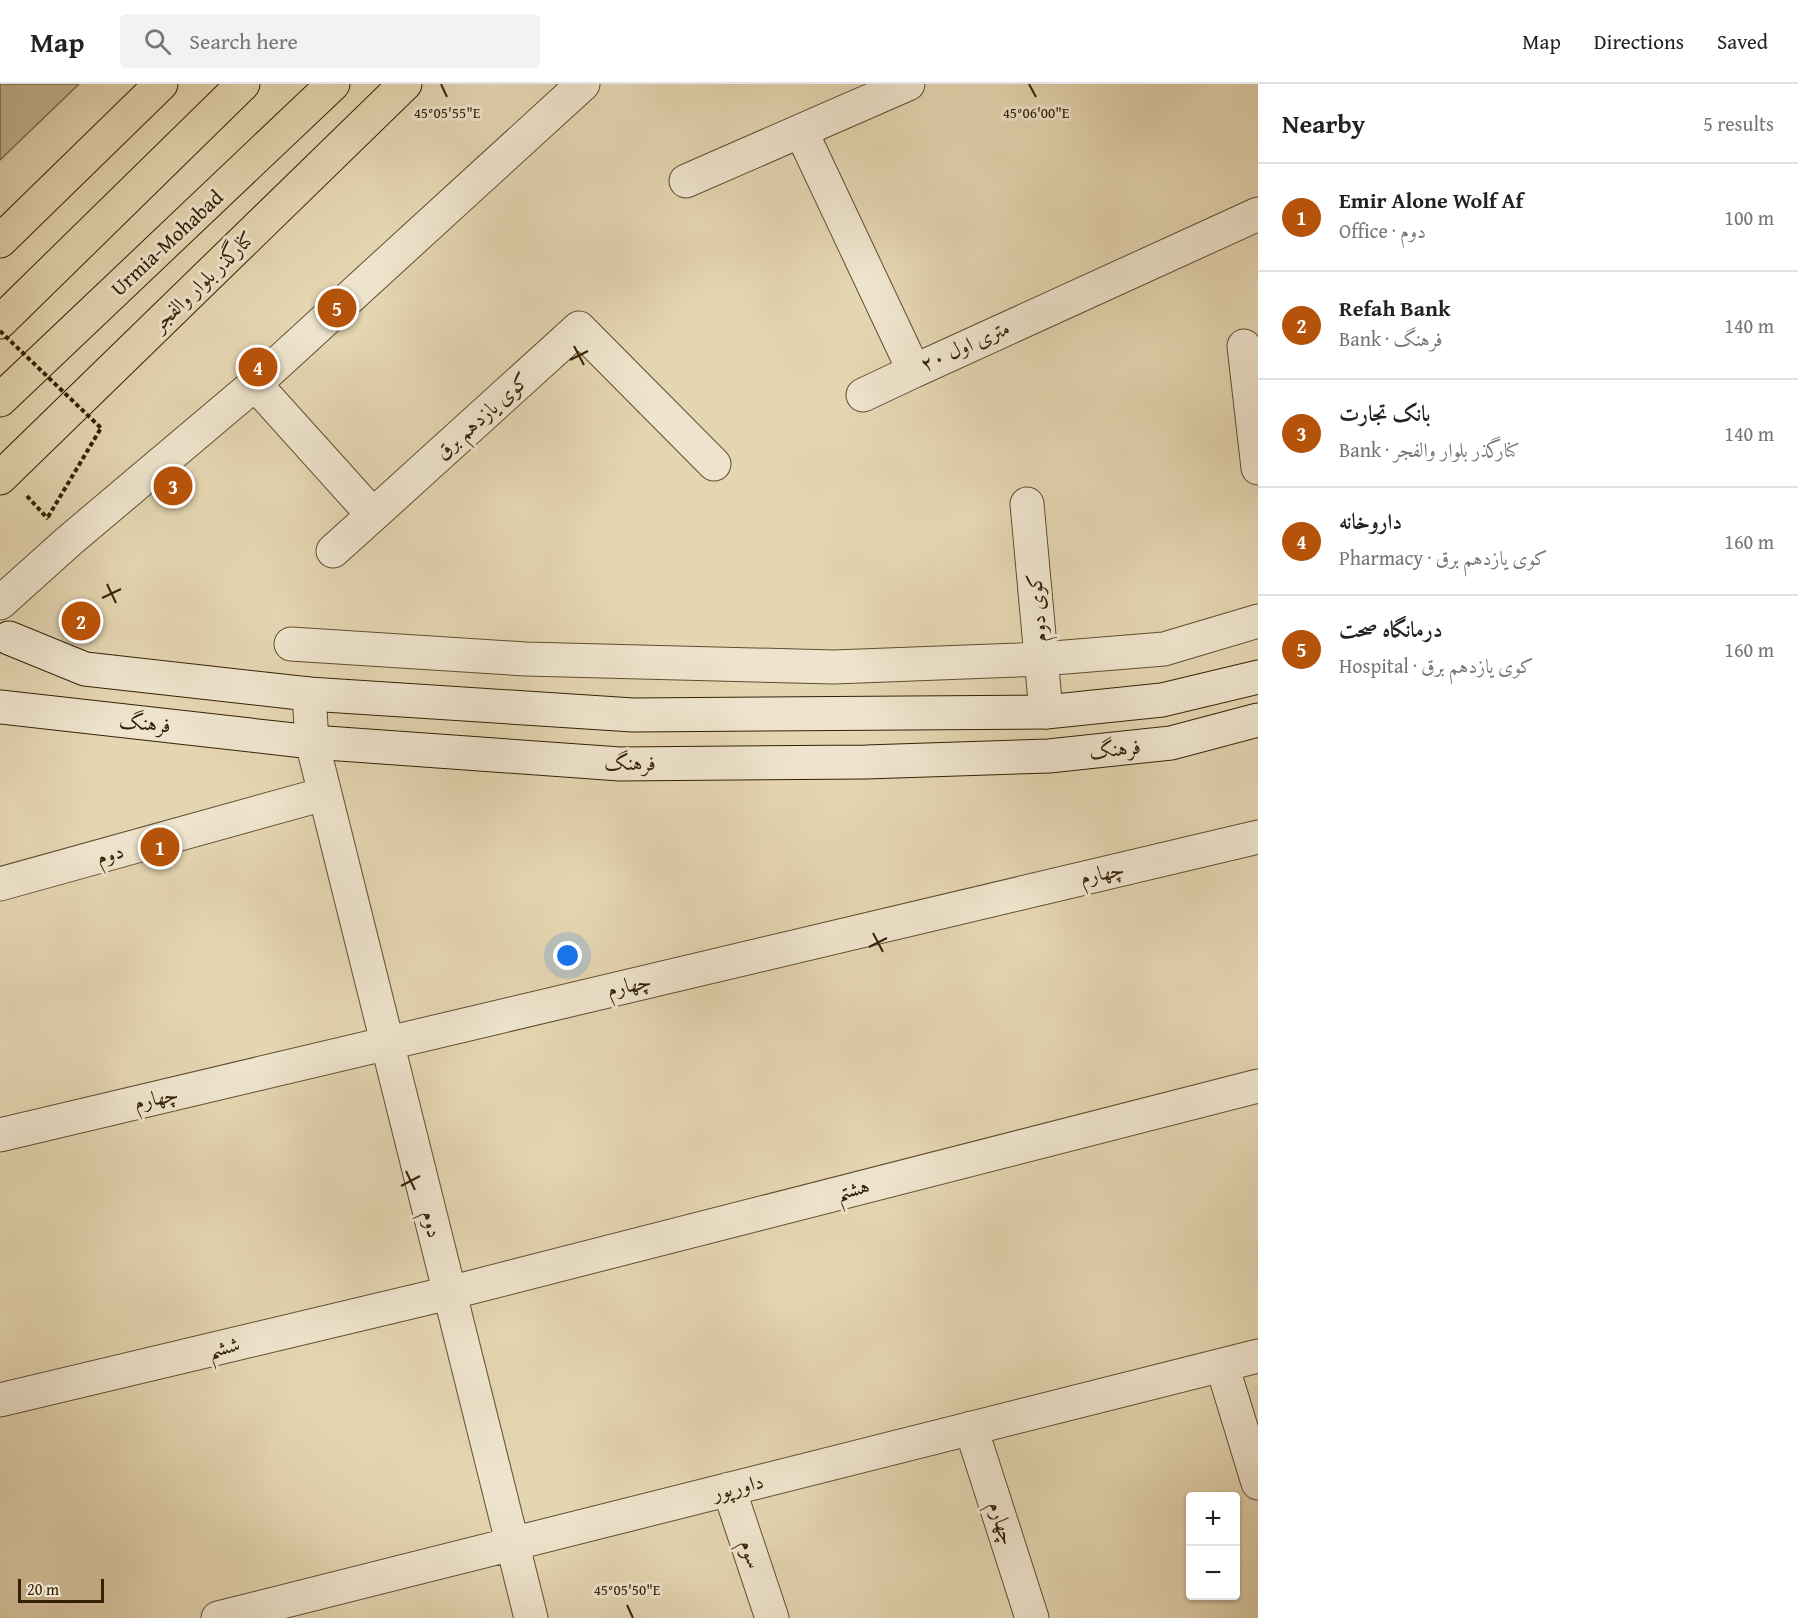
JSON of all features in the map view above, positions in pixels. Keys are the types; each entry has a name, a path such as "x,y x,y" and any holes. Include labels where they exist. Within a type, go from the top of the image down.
{"main road":[{"path":"0,241 161,84"},
{"path":"0,322 243,84"},
{"name":"Urmia-Mohabad","path":"0,400 333,84"},
{"path":"303,114 339,84"},
{"name":"کنارگذر بلوار والفجر","path":"3,475 405,84"}],"street":[{"path":"0,603 58,529 255,384 583,84"},
{"path":"686,181 902,85"},
{"name":"۲۰ متری اول","path":"801,130 914,371 1258,214"},
{"name":"کوی یازدهم برق","path":"373,515 579,328 714,464"},
{"path":"1244,346 1258,468"},
{"path":"863,395 914,371"},
{"path":"255,384 373,515 333,551"},
{"name":"کوی دوم","path":"1027,504 1046,712"},
{"path":"291,644 526,659 834,667 1041,659 1164,649 1258,621"},
{"name":"فرهنگ","path":"3,635 85,669 309,694 633,715 1046,712 1162,699 1258,677"},
{"name":"دوم","path":"309,694 312,742 324,794 531,1618"},
{"name":"فرهنگ","path":"0,707 312,742 620,764 866,762 1049,756 1171,743 1258,720"},
{"name":"دوم","path":"0,884 324,794"},
{"name":"چهارم","path":"0,1135 1258,837"},
{"name":"هشتم","path":"449,1293 1258,1086"},
{"name":"ششم","path":"0,1400 449,1293"},
{"name":"داورپور","path":"227,1617 1258,1356"},
{"path":"1222,1365 1258,1483"},
{"name":"چهارم","path":"971,1428 1032,1618"},
{"name":"سوم","path":"729,1489 772,1618"}],"path":[{"path":"0,331 101,428 58,529 3,475"}],"shaded area":[{"path":"0,84 79,84 0,160"}],"place":[{"name":"درمانگاه صحت","path":"337,308"},
{"name":"داروخانه","path":"258,367"},
{"name":"بانک تجارت","path":"173,486"},
{"name":"Refah Bank","path":"81,621"},
{"name":"Emir Alone Wolf Af","path":"160,847"}]}
